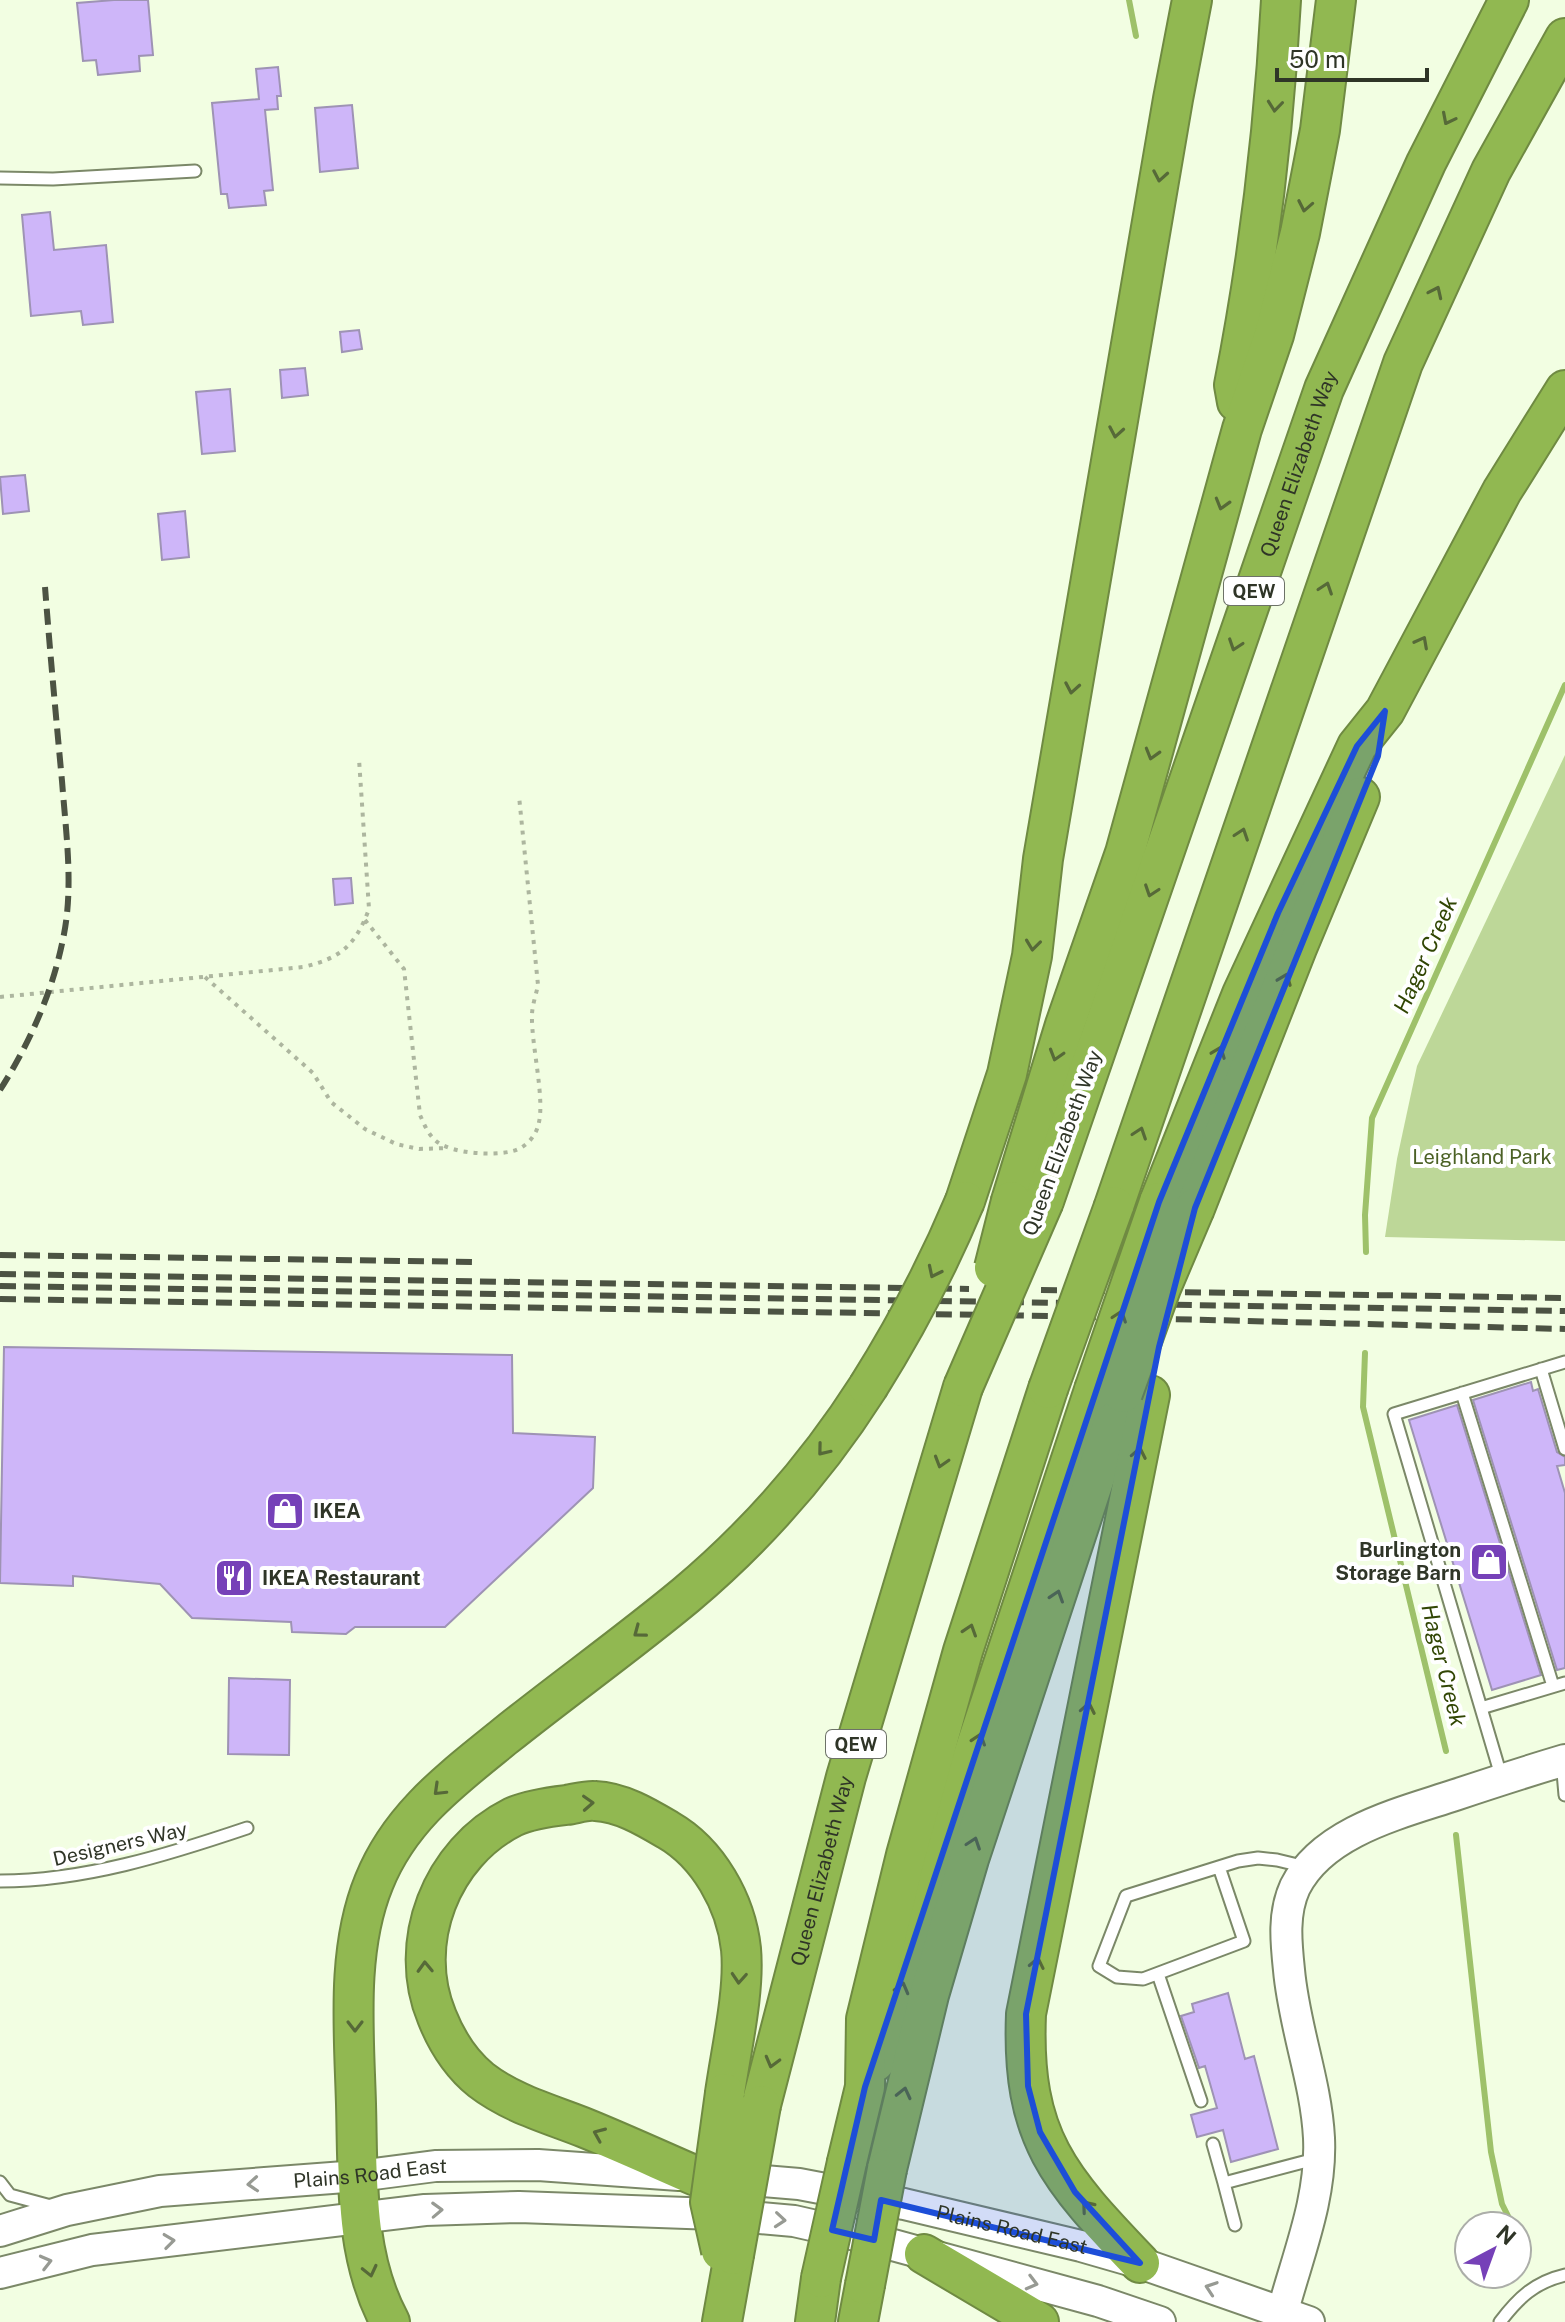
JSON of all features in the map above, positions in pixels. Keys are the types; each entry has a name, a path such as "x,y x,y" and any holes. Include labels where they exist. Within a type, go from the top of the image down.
{"highway":[{"path":"1173,99 1170,43 1174,0"},
{"path":"390,2322 372,2280 359,2216 355,1976 361,1931 373,1884 394,1841 414,1815 447,1783 654,1621 732,1553 790,1491 845,1424 905,1328 930,1281 965,1201 1007,1074 1032,956 1043,859 1192,0"},
{"path":"1242,429 1234,385 1265,200 1276,94 1281,0"},
{"path":"1028,1201 1065,1025 1125,853 1242,429 1274,335 1300,233 1320,130 1336,0"},
{"name":"Queen Elizabeth Way","path":"722,2322 727,2263 761,2105 846,1777 963,1387 1324,389 1426,163 1509,0"},
{"path":"865,2087 866,2019 906,1855 963,1651 1048,1389 1114,1206 1403,363 1491,171 1565,38"},
{"path":"858,2322 887,2169 929,1995 964,1874 1123,1393 1177,1205 1297,948 1378,756 1385,711 1502,491 1565,390"},
{"path":"815,2322 821,2278 865,2087 894,2019 940,1854 1123,1393 1159,1347 1177,1205"},
{"path":"1123,1393 1026,2014 1024,2054 1032,2106 1054,2161 1091,2212 1140,2263"},
{"path":"696,2176 585,2128 532,2109 481,2080 448,2045 428,1996 425,1953 432,1914 448,1877 461,1859 481,1839 514,1817 548,1807 596,1801 639,1813 681,1837 707,1862 725,1894 741,1948 740,1982 710,2202 727,2263"},
{"path":"924,2254 1039,2322"}],"main road":[{"name":"Plains Road East","path":"0,2231 67,2210 160,2191 358,2176 435,2166 538,2165 799,2184 889,2201 1140,2263 1290,2319 1318,2158 1316,2113 1289,1974 1286,1940 1290,1898 1307,1868 1338,1842 1371,1826 1564,1760"},
{"name":"Plains Road East","path":"0,2273 92,2250 425,2210 519,2207 715,2214 794,2221 1098,2301 1160,2322"}],"lane":[{"path":"0,178 53,179 195,171"},
{"path":"1502,1779 1394,1414 1565,1362"},
{"path":"1541,1369 1565,1449"},
{"path":"1462,1393 1559,1684 1481,1708"},
{"path":"1564,1760 1565,1795"},
{"name":"Designers Way","path":"0,1881 36,1881 92,1873 247,1828"},
{"path":"1219,1867 1244,1941 1143,1979 1117,1977 1099,1966 1126,1896 1219,1867 1258,1858 1307,1868"},
{"path":"1158,1974 1201,2101"},
{"path":"1213,2144 1235,2225"},
{"path":"1224,2183 1318,2158"},
{"path":"0,2182 10,2195 67,2210"},
{"path":"1500,2322 1532,2288 1565,2275"}],"path":[{"path":"0,997 303,967 326,962 346,950 361,932 369,909 359,759"},
{"path":"365,920 404,969 420,1115 426,1128 436,1140 463,1153 513,1151 533,1138 540,1116 532,1014 538,985 519,796"},
{"path":"205,977 313,1073 331,1102 365,1129 396,1144 419,1149 448,1148"}],"highlighted area":[{"path":"1385,711 1378,756 1195,1208 1159,1347 1026,2014 1028,2086 1040,2132 1075,2192 1140,2263 881,2200 874,2240 832,2230 865,2087 1159,1202 1278,913 1357,746"}],"green space":[{"name":"Leighland Park","path":"1565,755 1565,1241 1385,1237 1397,1159 1417,1066"}],"building":[{"path":"148,0 153,55 139,56 140,71 98,75 96,60 83,61 77,3"},
{"path":"278,67 281,96 277,96 278,109 265,110 273,190 264,191 266,205 229,208 227,194 221,194 212,103 259,99 256,69"},
{"path":"352,105 358,168 320,172 315,108"},
{"path":"50,212 54,250 106,245 113,322 83,325 81,311 31,316 22,215"},
{"path":"359,330 362,349 342,352 340,332"},
{"path":"305,368 308,395 282,398 280,370"},
{"path":"230,389 235,451 202,454 196,392"},
{"path":"25,475 29,511 3,514 0,477"},
{"path":"185,511 189,557 162,560 158,514"},
{"path":"351,878 353,903 335,905 333,879"},
{"name":"IKEA","path":"4,1347 512,1355 513,1433 595,1437 593,1488 445,1627 355,1627 346,1634 292,1632 291,1622 192,1618 160,1584 73,1576 73,1586 0,1583"},
{"path":"1531,1382 1533,1391 1538,1389 1557,1452 1565,1457 1565,1465 1557,1466 1565,1493 1565,1668 1557,1670 1473,1400"},
{"path":"1457,1405 1541,1675 1492,1690 1409,1420"},
{"path":"229,1678 290,1680 289,1755 228,1754"},
{"path":"1228,1993 1245,2059 1254,2056 1278,2149 1231,2162 1223,2130 1197,2137 1191,2115 1217,2108 1205,2066 1199,2068 1181,2016 1194,2012 1192,2004"}],"waterway":[{"path":"1129,0 1136,36"},
{"name":"Hager Creek","path":"1366,1252 1365,1215 1372,1118 1565,685"},
{"name":"Hager Creek","path":"1365,1353 1363,1407 1446,1751"},
{"name":"Hager Creek","path":"1456,1835 1491,2152 1505,2210"}],"railway":[{"path":"0,1090 21,1055 46,999 63,939 68,900 67,841 45,587"},
{"path":"0,1255 476,1262"},
{"path":"0,1274 969,1289"},
{"path":"0,1286 1565,1311"},
{"path":"1041,1290 1565,1298"},
{"path":"0,1299 1051,1316 1565,1329"}],"place":[{"name":"IKEA","path":"285,1511"},
{"name":"Burlington Storage Barn","path":"1489,1562"},
{"name":"IKEA Restaurant","path":"234,1578"}]}
